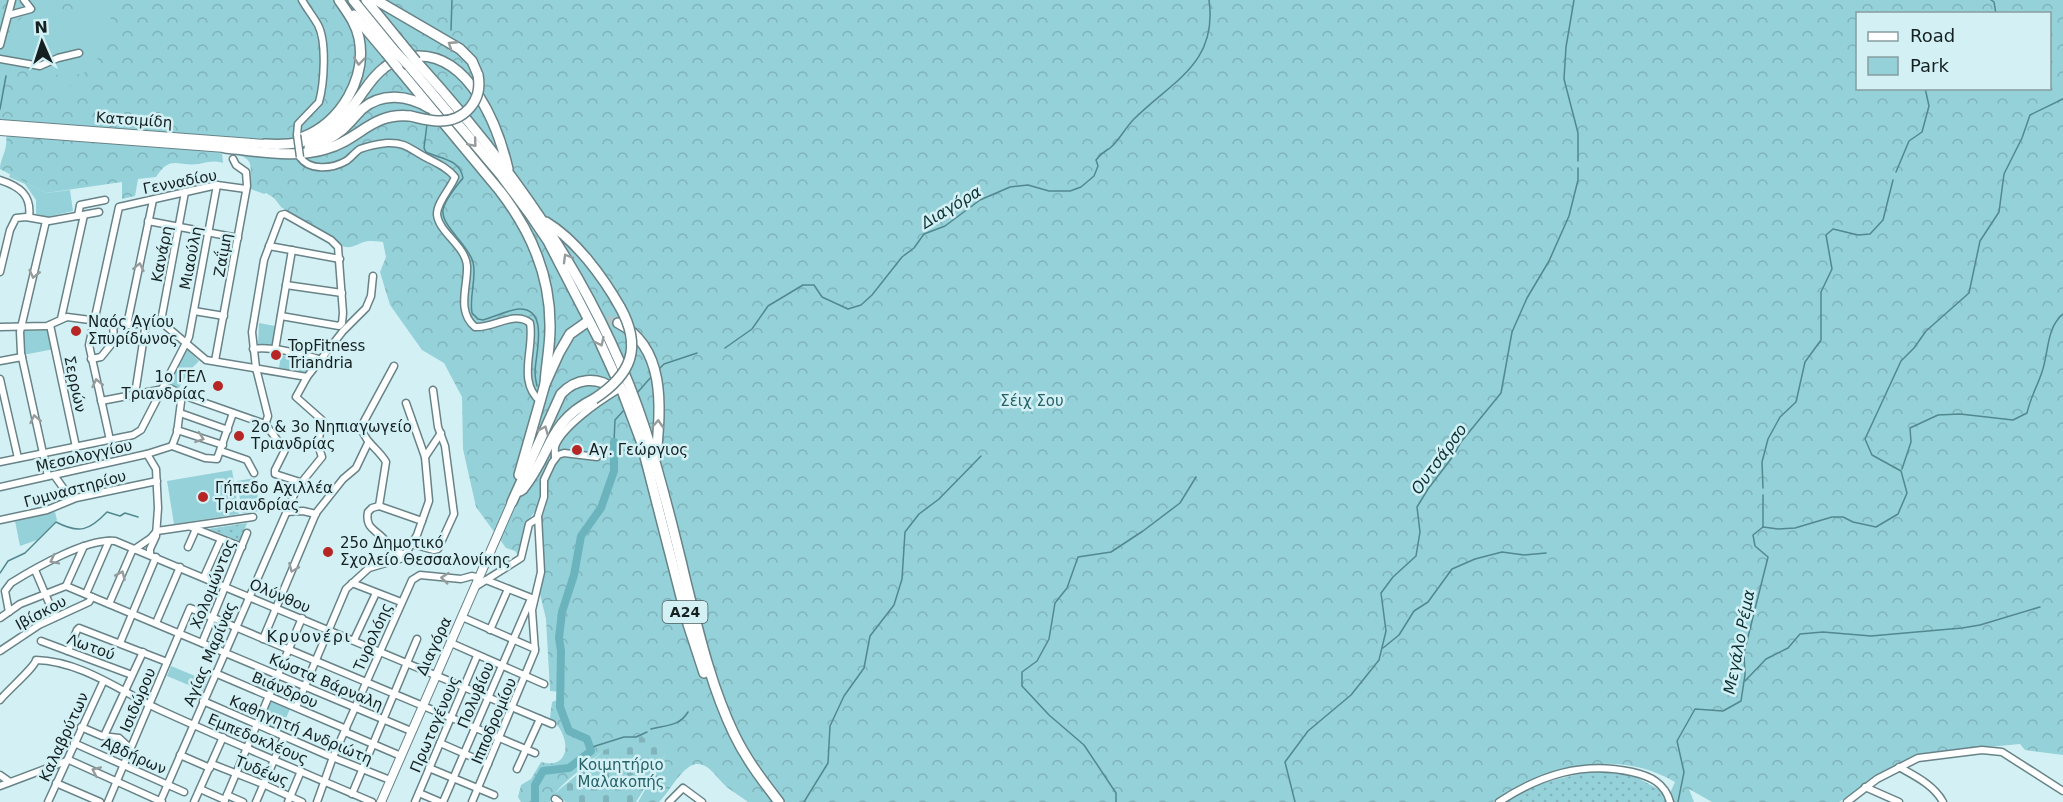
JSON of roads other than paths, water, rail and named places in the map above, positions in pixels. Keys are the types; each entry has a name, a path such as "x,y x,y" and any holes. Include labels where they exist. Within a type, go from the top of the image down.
{"highway":[{"path":"339,0 394,49 398,68 516,212 540,262 548,298 550,338 545,384 512,502"},
{"path":"268,148 297,140 316,131 338,112 351,92 360,65 359,40 355,25 339,0"},
{"name":"Α24","path":"353,0 394,49 456,105 544,221 591,301 622,392"},
{"name":"Α24","path":"366,0 394,49"},
{"path":"268,148 292,154 326,149 347,141 381,118 410,116 436,121 450,120 459,117 469,109 476,98 479,87 478,75 472,61 460,49 376,0"},
{"path":"268,148 295,144 322,135 343,119 383,68 406,58 427,57 442,60 470,84 498,135 508,172"},
{"name":"Α24","path":"412,63 507,183 548,241 586,313 655,464 715,688 741,748 754,770 779,802"},
{"path":"225,148 301,150 319,144 338,133 367,106 386,98 399,97 413,100 437,114"},
{"path":"516,212 524,218 555,257"},
{"path":"518,492 523,489 537,470 551,438 562,422 618,381 630,360 632,346 631,334 620,307 573,243 544,221"},
{"path":"545,384 565,341 576,328 587,322"},
{"path":"618,323 630,330 638,339 654,366 659,421 655,464"},
{"path":"512,502 556,402 564,390 578,381 590,380 602,382 622,392"},
{"name":"Α24","path":"631,410 646,458 688,624 719,716 738,753 772,802"}],"main road":[{"name":"Κατσιμίδη","path":"2,127 268,148"},
{"name":"Κατσιμίδη","path":"2,127 225,148"},
{"name":"Διαγόρα","path":"381,802 435,674 475,587 483,579 512,502"}],"street":[{"path":"0,45 12,0"},
{"path":"9,15 31,9 24,0"},
{"path":"303,0 322,35 323,52 319,102 313,111 298,124 300,157 307,165 313,167 329,166 345,162 358,150 377,144 406,144 450,170 455,177 437,214 442,225 465,254 467,265 464,292 466,315 475,327 484,328 515,318 524,318 530,323 528,379 534,396 541,402"},
{"path":"0,59 40,66 58,58 79,53"},
{"path":"233,159 236,165 246,172 246,189"},
{"path":"0,180 24,192 29,205 29,217"},
{"name":"Γενναδίου","path":"94,321 119,207 217,185 246,189"},
{"name":"Μιαούλη","path":"110,440 139,432 186,343 217,185"},
{"name":"Ζαΐμη","path":"215,361 246,189"},
{"name":"Κανάρη","path":"161,321 185,192"},
{"path":"61,319 81,215 80,205 105,200"},
{"path":"127,325 153,200"},
{"path":"0,272 13,221 20,216 46,221 99,212"},
{"path":"265,425 268,416 256,368 253,323 263,262 283,214 338,247 344,315 339,326 281,316"},
{"path":"46,221 21,327 22,357 43,454 51,475 71,499"},
{"path":"148,221 238,238"},
{"path":"269,246 340,259"},
{"path":"275,350 292,250"},
{"path":"0,327 50,325 70,317 127,325 161,321 202,357 308,377 343,331 366,308 371,296 374,276"},
{"path":"286,285 342,293"},
{"path":"194,311 224,316"},
{"path":"0,462 110,440 89,345 94,321"},
{"path":"91,359 101,357 114,341 113,323"},
{"path":"135,394 146,323"},
{"path":"171,328 184,330 191,324"},
{"name":"Σερρών","path":"50,325 76,447"},
{"path":"253,349 275,350 321,360"},
{"path":"0,362 22,357"},
{"path":"379,506 386,464 384,458 368,443 361,426 393,366"},
{"name":"Αγίας Μαρίνας","path":"161,802 248,596 300,482 322,457 318,444 322,420 296,397 308,377"},
{"path":"0,379 18,458"},
{"path":"101,401 171,388 265,425 285,450 275,474 300,482"},
{"path":"411,544 438,549 454,517 447,456 433,390"},
{"path":"462,617 535,649 533,598 541,569 538,518 544,497 544,482 555,458 555,446 597,403 622,392"},
{"path":"182,394 177,430 172,446 206,458 216,459 222,448 233,413"},
{"path":"296,707 343,594 369,568 404,556 422,521 429,501 425,457 406,403"},
{"path":"180,413 228,430"},
{"path":"177,430 247,460 254,472"},
{"path":"425,457 441,434"},
{"path":"263,639 316,514 341,481 356,468 368,443"},
{"name":"Μεσολογγίου","path":"0,485 147,454 172,446"},
{"path":"555,458 564,453 597,457"},
{"path":"120,643 133,614 153,556 157,531 156,467 147,454"},
{"name":"Γυμναστηρίου","path":"0,520 47,510 71,499 157,481"},
{"path":"420,562 390,551 385,540 368,524 368,512 379,506 422,521"},
{"path":"286,512 303,511 316,514"},
{"path":"109,604 135,548 151,538 157,531 193,528 253,517"},
{"path":"483,579 520,558 529,524 538,518"},
{"path":"193,528 242,547"},
{"path":"188,547 193,528"},
{"name":"Χολομώντος","path":"202,643 247,533"},
{"path":"204,577 221,539"},
{"path":"9,612 2,590 11,583 84,546 109,541"},
{"path":"89,596 109,541"},
{"name":"Ολύνθου","path":"109,541 135,548 552,724"},
{"path":"0,618 45,594 66,586 84,546"},
{"path":"156,624 180,567"},
{"path":"35,570 56,617"},
{"name":"Τυρολόης","path":"317,802 333,758 412,580 418,575 461,579 472,576 483,579"},
{"path":"483,579 533,598"},
{"path":"352,583 401,602"},
{"name":"Κώστα Βάρναλη","path":"66,586 411,730"},
{"path":"490,630 508,589"},
{"path":"354,640 376,593"},
{"name":"Ιβίσκου","path":"0,651 39,625 89,602 89,596"},
{"name":"Πολυβίου","path":"442,802 533,598"},
{"name":"Ισιδώρου","path":"108,802 190,608 213,618"},
{"path":"213,618 535,753"},
{"path":"225,799 302,618"},
{"path":"60,662 78,628 167,662"},
{"path":"352,794 417,639"},
{"name":"Λωτού","path":"41,641 132,675"},
{"path":"451,643 544,684"},
{"name":"Ιπποδρομίου","path":"472,802 535,649"},
{"path":"104,736 143,652"},
{"name":"Πρωτογένους","path":"415,802 477,656"},
{"name":"Εμπεδοκλέους","path":"0,700 16,681 34,666 36,660 60,662 193,724 372,802"},
{"name":"Βιάνδρου","path":"215,673 296,707 401,756"},
{"name":"Καλαβρύτων","path":"48,802 103,682"},
{"name":"Καθηγητή Ανδριώτη","path":"203,701 333,758 390,780"},
{"path":"517,769 540,719"},
{"path":"81,727 104,736 120,738 130,748"},
{"path":"194,802 224,737"},
{"path":"256,802 284,737"},
{"name":"Αβδήρων","path":"74,743 184,792"},
{"path":"440,743 488,764"},
{"path":"1847,802 1865,787 1899,766 1929,755 1996,750 2063,791"},
{"name":"Τυδέως","path":"180,755 236,773 263,784 289,799 302,802"},
{"path":"0,786 66,760 161,802"},
{"path":"1899,766 1925,782 1943,802"},
{"path":"1499,802 1516,790 1539,780 1576,770 1600,767 1652,778 1663,788 1670,802"},
{"path":"429,768 494,795"},
{"path":"289,799 301,771"},
{"path":"0,776 10,782"},
{"path":"56,783 94,801"},
{"path":"1865,787 1899,802"},
{"path":"669,802 683,788 702,802"},
{"path":"200,789 225,799 243,802"},
{"path":"419,793 442,802"}],"waterway":[{"path":"451,30 452,0"},
{"name":"Διαγόρα","path":"725,348 752,329 768,306 803,285 814,285 822,297 848,309 861,305 872,295 902,257 914,248 924,234 945,226 980,200 1010,187 1028,185 1049,191 1070,191 1081,187 1094,176 1098,166 1096,160 1099,156 1113,145 1134,119 1177,82 1199,56 1210,22 1209,0"},
{"name":"Ουτσάρσο","path":"1574,0 1566,47 1564,79 1578,133 1578,161"},
{"path":"1991,0 1994,2 1996,12"},
{"path":"0,109 6,76"},
{"path":"1896,172 1909,141 1922,132 1929,106 1925,90"},
{"name":"Μεγάλο Ρέμα","path":"1678,802 1684,772 1677,741 1695,709 1723,711 1741,701 1745,675 1744,653 1768,557 1755,546 1753,535 1763,527 1795,528 1832,517 1843,517 1853,522 1876,527 1898,514 1907,493 1901,471 1872,455 1865,439 1901,361 1926,331 1969,293 1980,241 1999,212 2004,174 2022,138 2030,115 2063,99"},
{"path":"427,124 424,148 426,152 454,163 463,178 448,197 443,210 450,229 473,262 472,313 478,319 483,320 519,309 529,311 535,316 539,334 535,372 537,386"},
{"name":"Ουτσάρσο","path":"1295,802 1285,762 1308,731 1351,695 1379,660 1386,631 1381,593 1393,577 1416,556 1420,532 1417,507 1461,442 1501,393 1512,332 1527,298 1549,261 1569,216 1578,180 1578,168"},
{"path":"1763,488 1762,462 1768,439 1780,417 1796,402 1805,362 1821,340 1821,292 1832,269 1826,235 1833,229 1858,235 1870,234 1883,220 1893,180"},
{"path":"1902,469 1911,442 1910,428 1938,415 1960,414 2013,420 2027,413 2042,372 2051,333 2063,314"},
{"path":"659,369 664,364 697,353"},
{"path":"637,393 652,376"},
{"path":"614,442 615,420 625,409"},
{"path":"535,802 535,785 543,771 569,768 591,751 587,739 569,731 560,707 561,651 559,638 562,612 574,575 581,536 601,508 614,471 614,442"},
{"path":"804,802 828,763 830,726 844,696 864,668 870,636 894,605 902,579 905,532 919,514 939,499 981,456"},
{"path":"1116,802 1116,793 1084,745 1049,715 1022,686 1022,672 1037,661 1049,639 1055,603 1067,588 1078,557 1111,552 1143,531 1180,503 1196,477"},
{"path":"1763,495 1763,527"},
{"path":"0,573 8,561 25,553 56,522 71,528 83,529 95,523 107,512 120,516 125,513 138,517"},
{"path":"1383,648 1399,635 1414,611 1428,602 1452,569 1475,559 1502,552 1524,555 1546,553"},
{"path":"1745,681 1766,659 1788,648 1800,634 1823,632 1871,636 1962,628 2040,607"},
{"path":"651,729 676,723 688,712"},
{"path":"589,748 624,737 636,737 647,732"}],"tunnel":[{"path":"594,320 607,319 618,323"}],"place":[{"name":"Ναός Αγίου Σπυρίδωνος","path":"76,331"},
{"name":"TopFitness Triandria","path":"276,355"},
{"name":"1o ΓΕΛ Τριανδρίας","path":"218,386"},
{"name":"2ο & 3ο Νηπιαγωγείο Τριανδρίας","path":"239,436"},
{"name":"Αγ. Γεώργιος","path":"577,450"},
{"name":"Γήπεδο Αχιλλέα Τριανδρίας","path":"203,497"},
{"name":"25ο Δημοτικό Σχολείο Θεσσαλονίκης","path":"328,552"}],"district":[{"name":"Κρυονέρι","path":"309,636"}],"park label":[{"name":"Σέιχ Σου","path":"1032,401"},
{"name":"Κοιμητήριο Μαλακοπής","path":"621,774"}]}
